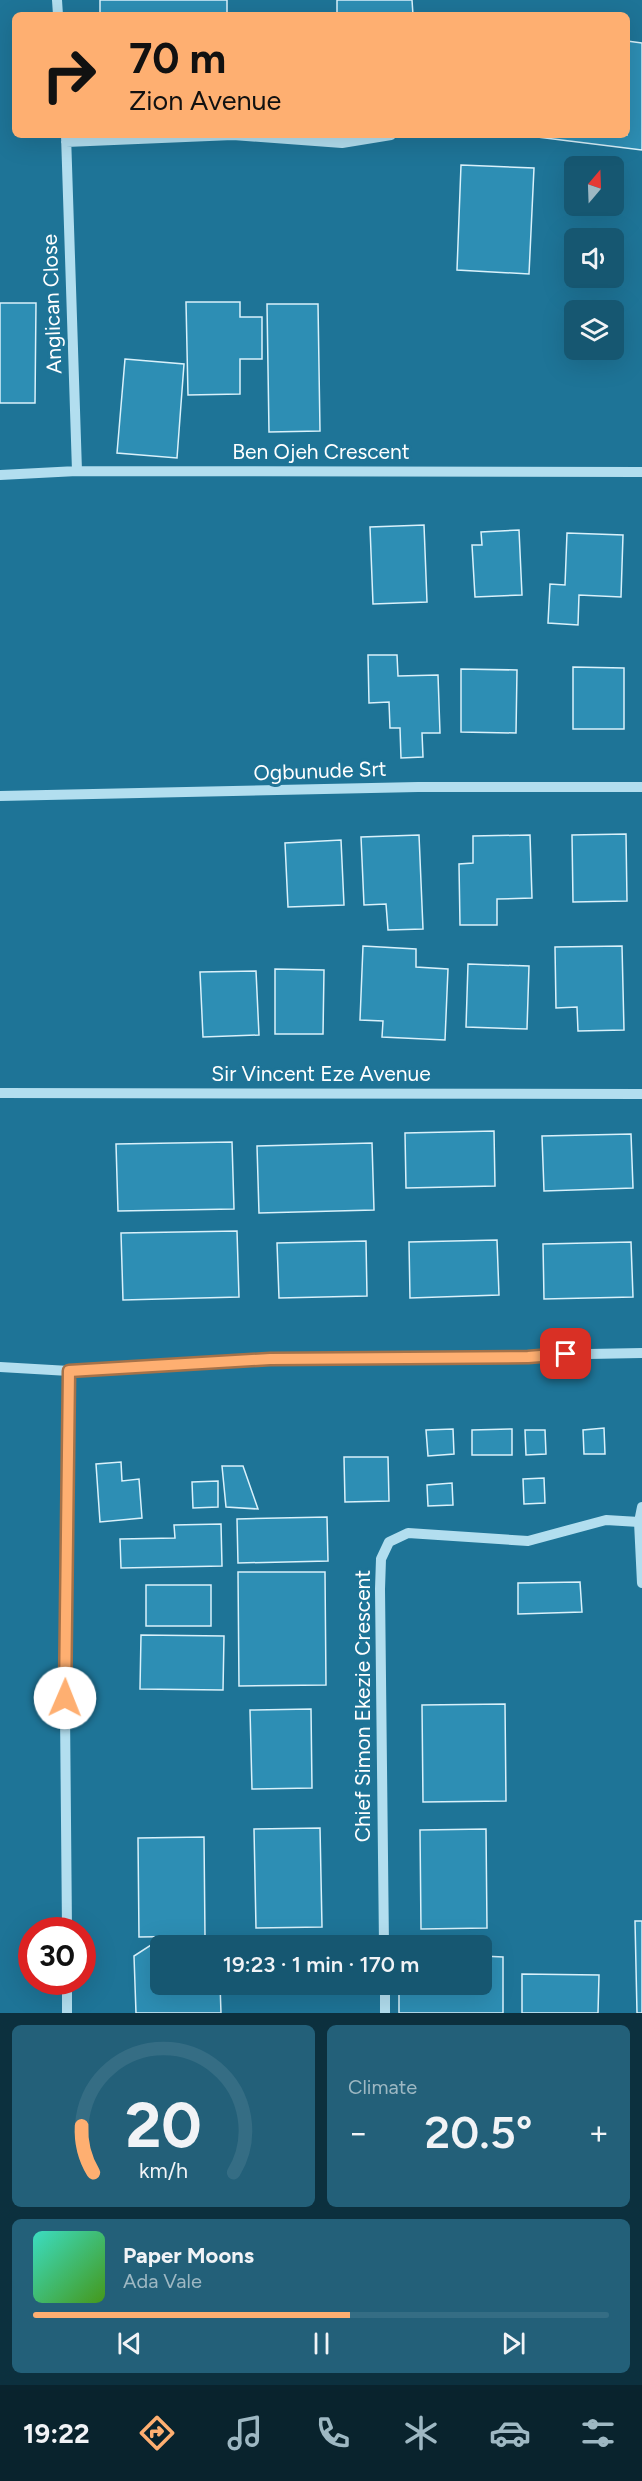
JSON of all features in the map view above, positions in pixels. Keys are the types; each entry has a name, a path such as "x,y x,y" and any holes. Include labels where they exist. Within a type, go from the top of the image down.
{"street":[{"path":"66,139 108,138"},
{"path":"274,138 342,143 373,138"},
{"name":"Anglican Close","path":"66,139 77,471"},
{"name":"Ben Ojeh Crescent","path":"0,475 77,471 642,472"},
{"name":"Ogbunude Srt","path":"0,796 418,787 642,787"},
{"name":"Sir Vincent Eze Avenue","path":"0,1093 642,1094"},
{"path":"0,1367 69,1371 270,1359 642,1353"},
{"path":"66,1917 65,1712 69,1371"},
{"path":"642,1507 639,1522 642,1583"},
{"name":"Chief Simon Ekezie Crescent","path":"384,1935 380,1589 381,1559 389,1542 408,1533 528,1541 606,1520 639,1522"},
{"path":"67,1995 67,2013"},
{"path":"384,1995 385,2013"}],"building":[{"path":"100,0 227,0 227,12 100,12"},
{"path":"337,0 412,0 413,12 337,12"},
{"path":"630,41 642,43 642,150 545,138 630,138"},
{"path":"461,165 534,168 529,274 457,270"},
{"path":"186,302 240,302 240,317 262,317 262,359 240,359 240,394 188,395"},
{"path":"0,303 36,303 35,403 0,403"},
{"path":"267,304 318,304 320,431 269,432"},
{"path":"125,359 184,364 177,458 117,453"},
{"path":"424,525 427,602 373,604 370,527"},
{"path":"519,530 522,595 475,597 472,545 482,545 481,532"},
{"path":"567,533 623,535 621,597 579,595 578,625 548,623 550,584 565,585"},
{"path":"368,655 397,655 398,676 438,675 440,733 422,733 423,757 401,758 400,728 390,728 389,702 369,703"},
{"path":"573,667 624,668 624,729 573,729"},
{"path":"461,669 517,670 516,733 461,732"},
{"path":"626,834 627,901 573,902 572,835"},
{"path":"419,835 423,929 388,930 386,904 364,905 361,837"},
{"path":"530,835 532,898 497,899 497,925 460,925 459,864 473,863 473,836"},
{"path":"341,840 344,905 288,907 285,843"},
{"path":"363,946 416,949 416,967 448,969 445,1040 382,1037 383,1021 360,1020"},
{"path":"622,946 624,1030 578,1031 577,1007 556,1008 555,947"},
{"path":"468,964 529,966 527,1029 466,1027"},
{"path":"275,969 324,970 323,1034 275,1034"},
{"path":"256,971 259,1035 203,1037 200,972"},
{"path":"494,1131 495,1186 406,1188 405,1133"},
{"path":"631,1134 633,1188 544,1191 542,1136"},
{"path":"232,1142 234,1209 118,1211 116,1144"},
{"path":"372,1143 374,1210 259,1213 257,1146"},
{"path":"237,1231 239,1297 123,1300 121,1233"},
{"path":"497,1240 499,1295 410,1298 409,1242"},
{"path":"366,1241 367,1296 279,1298 277,1243"},
{"path":"631,1242 633,1297 544,1299 543,1244"},
{"path":"604,1428 605,1454 584,1454 583,1430"},
{"path":"453,1429 454,1454 428,1456 426,1430"},
{"path":"512,1429 512,1455 472,1455 472,1430"},
{"path":"525,1430 545,1430 546,1454 526,1455"},
{"path":"344,1457 388,1457 389,1501 345,1502"},
{"path":"121,1462 122,1481 139,1479 142,1518 100,1522 96,1464"},
{"path":"222,1466 243,1466 258,1509 226,1507"},
{"path":"544,1478 545,1503 524,1504 523,1479"},
{"path":"218,1481 218,1507 193,1508 192,1482"},
{"path":"452,1483 453,1505 428,1506 427,1485"},
{"path":"327,1517 328,1561 238,1563 237,1519"},
{"path":"221,1524 222,1566 121,1568 120,1539 175,1538 174,1525"},
{"path":"238,1572 325,1572 326,1685 239,1686"},
{"path":"580,1582 582,1612 518,1614 518,1583"},
{"path":"146,1585 211,1585 211,1626 146,1626"},
{"path":"141,1635 224,1636 223,1690 140,1689"},
{"path":"505,1704 506,1801 423,1802 422,1705"},
{"path":"311,1709 312,1788 252,1789 250,1710"},
{"path":"320,1828 322,1927 256,1928 254,1829"},
{"path":"486,1829 487,1928 421,1929 420,1830"},
{"path":"204,1837 205,1935 139,1937 138,1838"},
{"path":"635,1921 642,1921 642,2013 637,2013"},
{"path":"150,1946 150,1995 220,1995 221,2013 136,2013 134,1956"},
{"path":"492,1956 503,1957 503,2013 399,2013 399,1995 492,1995"},
{"path":"522,1974 599,1975 598,2013 522,2013"}],"route":[{"path":"65,1698 69,1371 270,1359 528,1357 566,1354"}]}
